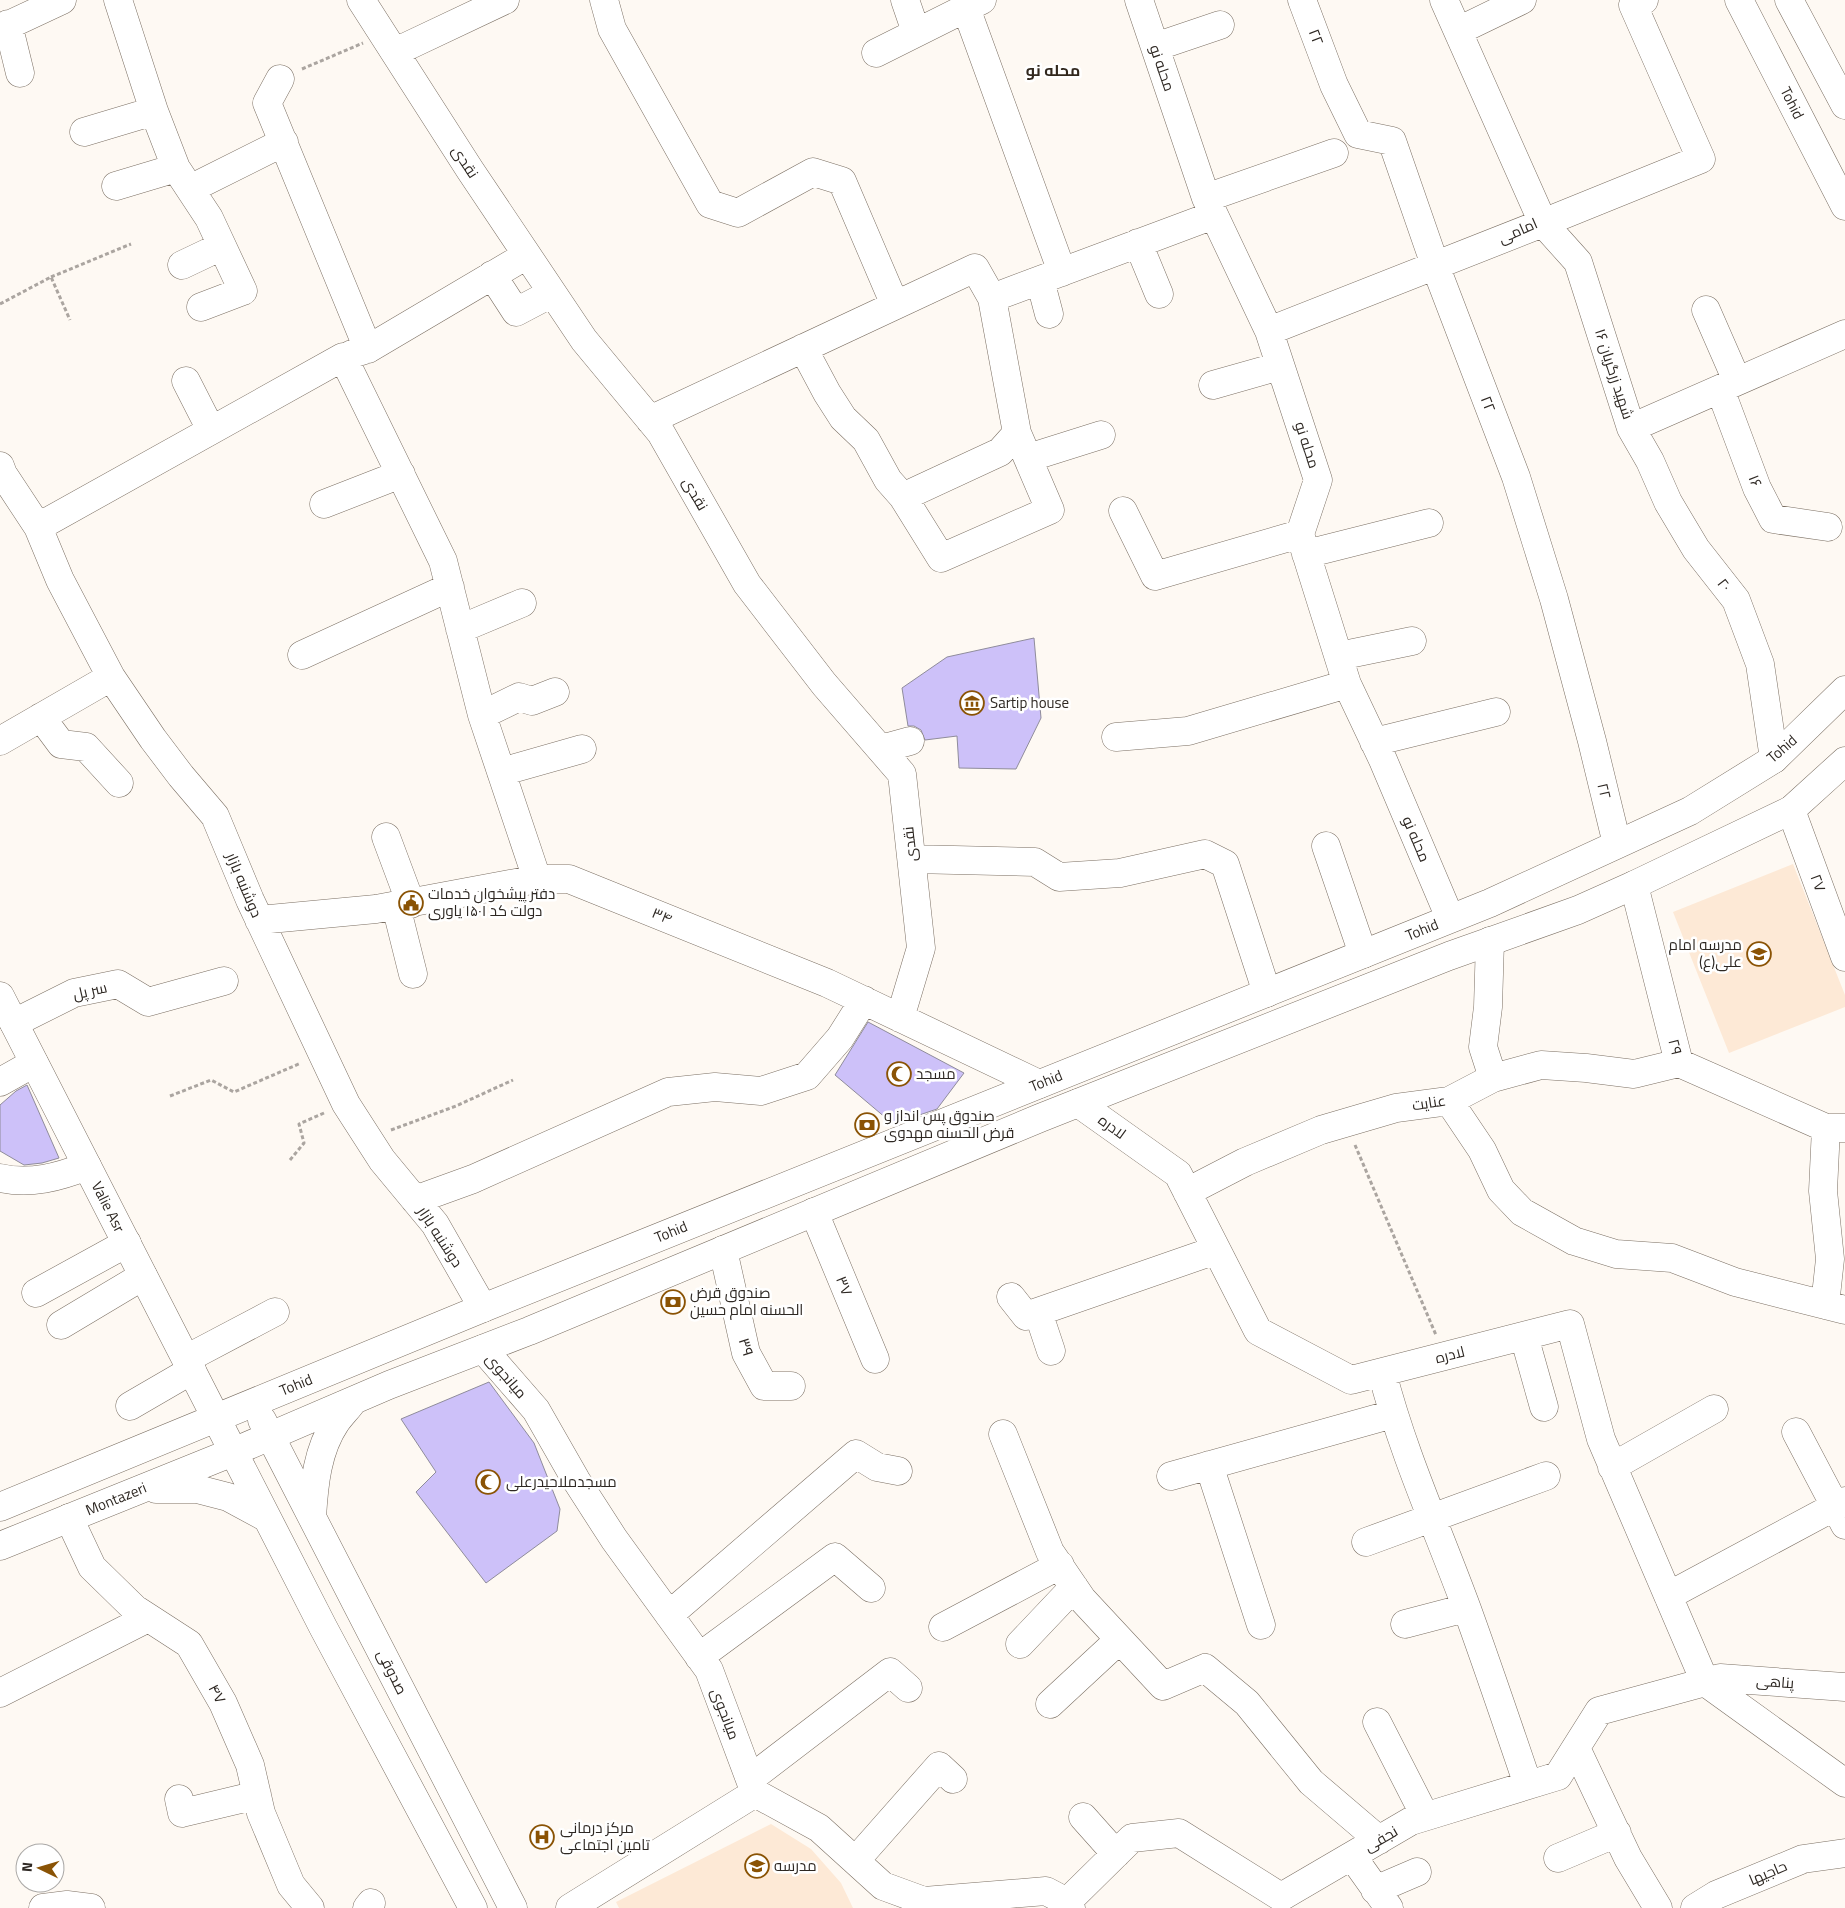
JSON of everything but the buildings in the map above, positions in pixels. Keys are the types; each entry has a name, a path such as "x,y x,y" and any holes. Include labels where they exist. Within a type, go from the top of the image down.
{"street":[{"path":"20,73 4,27 62,0"},
{"path":"118,0 154,111 183,178 209,218 243,291 201,307"},
{"name":"نقدی","path":"361,0 470,170 584,340 661,433 748,584 824,684 902,774 921,948 900,1018"},
{"path":"390,43 505,0"},
{"path":"604,0 612,29 710,204 738,213 813,172 842,181 895,305"},
{"path":"905,0 916,32"},
{"name":"محله نو","path":"1139,0 1210,207 1269,331 1318,480 1303,544 1348,684 1450,918"},
{"name":"۲۲","path":"1302,0 1334,85 1358,134 1392,141 1435,265 1516,476 1548,580 1592,741 1617,844"},
{"name":"امامی","path":"1269,331 1543,223 1444,0"},
{"path":"1458,31 1522,0"},
{"name":"Tohid","path":"1739,0 1845,206"},
{"path":"1789,0 1845,105"},
{"path":"1543,223 1701,159 1636,2"},
{"path":"876,53 974,4 1051,276 1049,314"},
{"path":"1155,47 1220,24"},
{"path":"280,79 267,103 368,349"},
{"path":"84,132 154,111"},
{"path":"116,186 183,178 284,142"},
{"path":"992,298 1138,243 1210,207 1334,154"},
{"name":"۱۶ شهید زرگریان","path":"1543,223 1578,262 1631,428 1845,334"},
{"path":"1138,243 1159,294"},
{"path":"182,265 222,246"},
{"path":"38,527 343,357 368,349 527,255"},
{"path":"650,420 803,348 975,268 992,298 1017,433 1050,510 941,558 903,496 888,480 866,440 843,418 803,348"},
{"path":"492,275 516,312 552,293"},
{"path":"1706,310 1729,385"},
{"path":"343,357 443,561 482,715 537,879"},
{"path":"1213,385 1280,366"},
{"path":"186,381 211,430"},
{"name":"۱۶","path":"1729,385 1757,488 1773,519 1828,527"},
{"name":"۲۰","path":"1631,428 1650,461 1668,502 1696,549 1736,600 1760,664 1774,759"},
{"path":"903,496 1000,452 1017,433"},
{"path":"1028,458 1101,435"},
{"name":"دوشنبه بازار","path":"0,466 2,474 38,527 60,580 111,677 164,754 215,816 259,920 346,1104 382,1160 435,1224 483,1308"},
{"path":"324,504 401,474"},
{"path":"1123,511 1155,576 1303,544 1429,523"},
{"path":"302,655 450,588"},
{"path":"460,629 522,603"},
{"path":"1339,656 1412,641"},
{"path":"0,741 111,677"},
{"path":"1116,737 1188,731 1348,684"},
{"name":"Tohid","path":"216,1418 483,1308 1490,903 1690,811 1774,759 1845,690"},
{"path":"482,715 518,697 532,701 555,692"},
{"path":"1374,742 1496,712"},
{"path":"41,718 62,744 86,747 118,783"},
{"path":"881,749 910,742"},
{"path":"501,772 582,749"},
{"path":"474,1908 233,1452 1078,1103 1490,941 1578,910 1791,810 1845,761"},
{"name":"۲۷","path":"1791,810 1844,953"},
{"path":"386,837 404,905 413,974"},
{"path":"1326,846 1363,954"},
{"path":"912,859 1035,862 1059,877 1120,873 1205,854 1225,864 1266,993"},
{"name":"۳۴","path":"259,920 404,905 537,879 569,879 827,983 1039,1084"},
{"name":"۲۹","path":"1634,885 1679,1063 1835,1128"},
{"path":"1490,941 1488,1007 1483,1047 1493,1078"},
{"name":"سر پل","path":"14,1023 74,993 118,984 148,1002 224,981"},
{"name":"Valie Asr","path":"0,996 233,1452"},
{"path":"415,1200 481,1175 668,1092 714,1086 761,1090 807,1076 840,1038 864,1000"},
{"path":"1198,1020 1210,1050"},
{"path":"0,1082 34,1062"},
{"name":"عنایت","path":"1187,1192 1246,1162 1321,1130 1396,1108 1449,1101 1493,1078 1541,1066 1586,1068 1634,1074 1679,1063"},
{"path":"1449,1101 1482,1150 1501,1190 1522,1212 1574,1241 1616,1254 1672,1258 1735,1282 1835,1308 1823,1191 1835,1128"},
{"name":"لادره","path":"1078,1103 1178,1174 1258,1331 1351,1380 1570,1324 1601,1439 1705,1682"},
{"path":"0,1178 14,1182 56,1177 87,1166"},
{"name":"۳۷","path":"814,1212 875,1359"},
{"path":"36,1293 127,1243"},
{"name":"۳۹","path":"723,1250 746,1353 764,1386 792,1386"},
{"path":"1011,1298 1026,1316 1216,1250"},
{"path":"61,1325 144,1276"},
{"path":"130,1406 189,1364 275,1312"},
{"path":"1038,1312 1051,1351"},
{"path":"1524,1336 1544,1407"},
{"name":"میانجوی","path":"483,1349 536,1410 576,1480 610,1532 709,1670 753,1786"},
{"path":"1382,1372 1393,1414 1430,1519 1466,1608 1528,1785"},
{"path":"312,1517 314,1482 323,1447 335,1423 354,1401"},
{"name":"صدوقی","path":"254,1403 512,1908"},
{"path":"1612,1467 1714,1409"},
{"path":"1171,1476 1393,1414"},
{"path":"4,1500 216,1418"},
{"path":"1668,1596 1842,1511 1796,1432"},
{"path":"1003,1434 1050,1552 1082,1599 1119,1640 1163,1686 1205,1668 1247,1703 1311,1782 1379,1840"},
{"name":"Montazeri","path":"0,1546 233,1452"},
{"path":"669,1615 856,1454 877,1467 898,1471"},
{"path":"1209,1465 1261,1625"},
{"path":"1366,1542 1546,1476"},
{"path":"142,1489 197,1490 228,1497 267,1518"},
{"name":"۴۷","path":"69,1518 92,1567 135,1609 189,1644 223,1703 250,1765 261,1812 291,1886 310,1908"},
{"path":"699,1657 835,1557 871,1588"},
{"path":"943,1627 1067,1576"},
{"path":"1020,1644 1067,1576"},
{"path":"1405,1624 1466,1608"},
{"path":"0,1693 148,1618"},
{"path":"1050,1704 1119,1640"},
{"path":"345,1667 381,1651"},
{"path":"570,1908 753,1786 890,1672 908,1688"},
{"name":"پناهی","path":"1705,1682 1720,1678 1845,1688"},
{"path":"1705,1682 1845,1783"},
{"name":"نجفی","path":"1069,1905 1132,1838 1179,1833 1274,1903 1411,1821 1558,1776 1600,1711 1705,1682"},
{"path":"1377,1722 1425,1816"},
{"path":"1576,1748 1628,1858 1658,1908"},
{"path":"856,1860 938,1766 953,1779"},
{"path":"753,1786 819,1828 856,1860 882,1886 918,1905 1046,1891 1069,1905"},
{"path":"179,1799 182,1813 257,1795"},
{"path":"1083,1817 1116,1854"},
{"path":"1558,1858 1617,1833"},
{"name":"حاجیها","path":"1695,1908 1716,1895 1803,1859 1845,1852"},
{"path":"1352,1856 1382,1899 1417,1872"},
{"path":"43,1908 67,1905 91,1908"}],"path":[{"path":"280,79 390,43"},
{"path":"0,304 51,277 131,244"},
{"path":"51,277 70,320"},
{"path":"170,1096 211,1080 234,1092 322,1053"},
{"path":"368,1138 456,1106 512,1080"},
{"path":"290,1160 304,1143 299,1124 346,1104"},
{"path":"1346,1123 1446,1356"}],"shaded area":[{"name":"مدرسه امام علی(ع)","path":"1793,864 1845,995 1845,1007 1729,1053 1673,912"},
{"name":"مدرسه","path":"771,1824 811,1849 841,1883 853,1908 619,1908 616,1902"}],"place":[{"name":"Sartip house","path":"972,703"},
{"name":"دفتر پیشخوان خدمات دولت کد ۱۵۰۱ یاوری","path":"411,903"},
{"name":"مدرسه امام علی(ع)","path":"1759,954"},
{"name":"مسجد","path":"899,1074"},
{"name":"صندوق پس انداز و قرض الحسنه مهدوی","path":"867,1125"},
{"name":"صندوق قرض الحسنه امام حسین","path":"673,1302"},
{"name":"مسجدملاحیدرعلی","path":"488,1482"},
{"name":"مرکز درمانی تامین اجتماعی","path":"542,1837"},
{"name":"مدرسه","path":"757,1866"}],"district":[{"name":"محله نو","path":"1053,70"}]}
